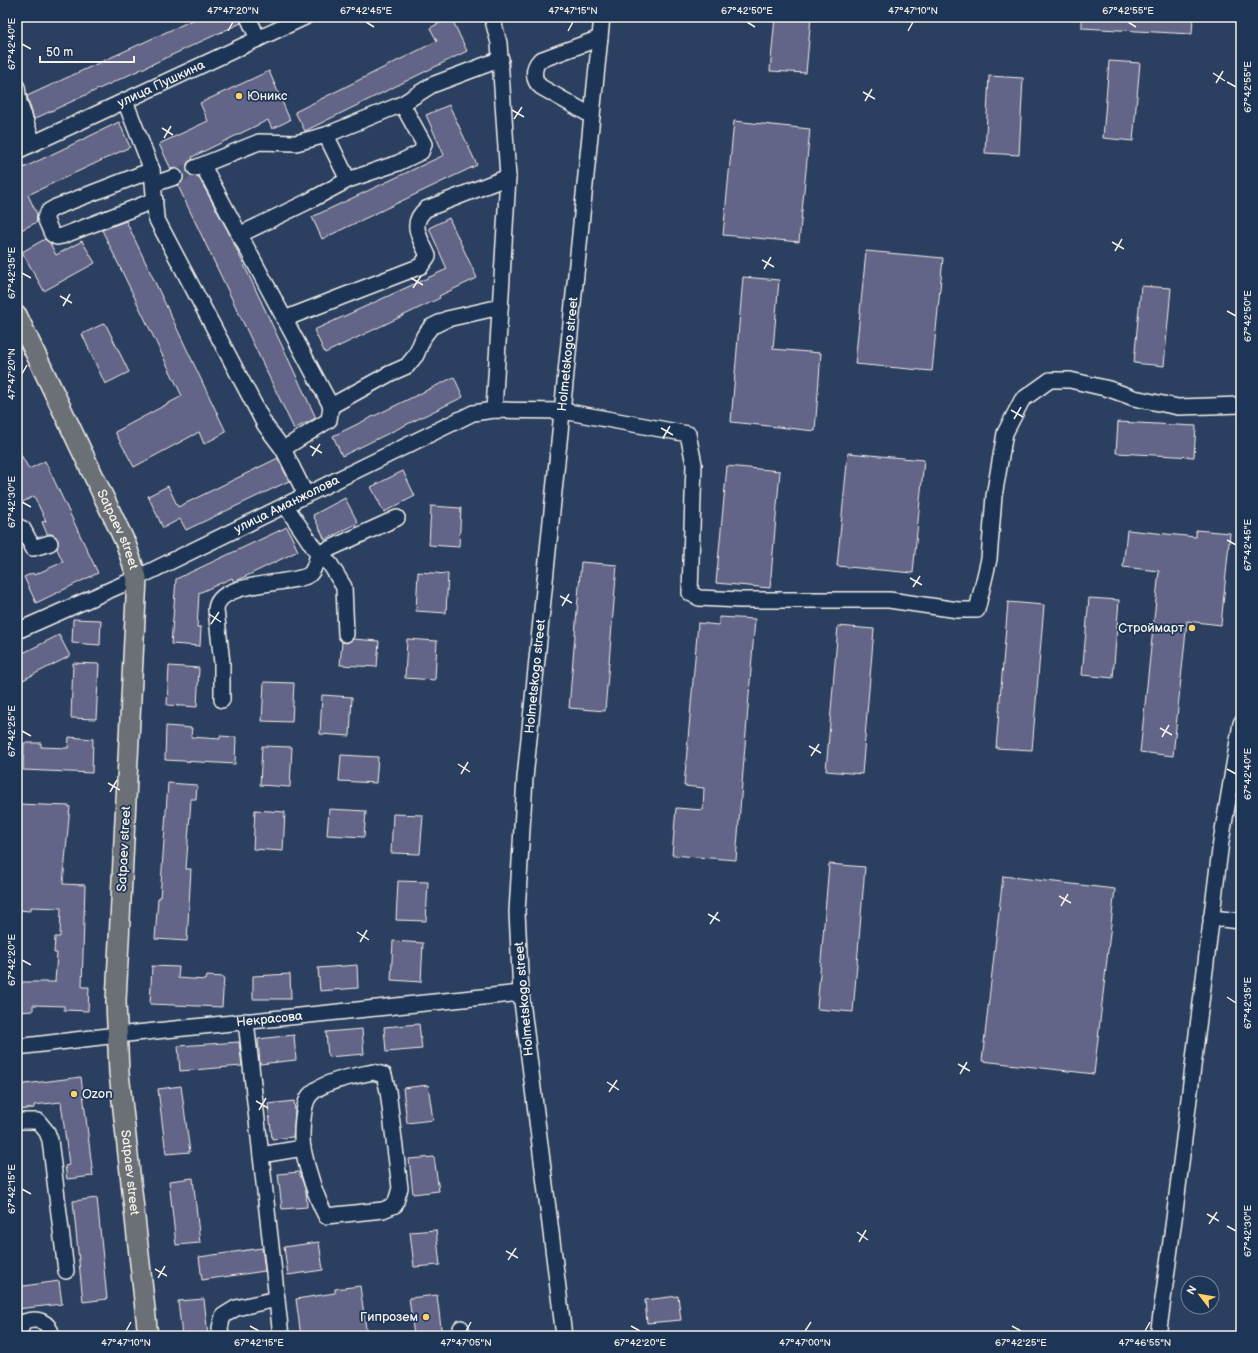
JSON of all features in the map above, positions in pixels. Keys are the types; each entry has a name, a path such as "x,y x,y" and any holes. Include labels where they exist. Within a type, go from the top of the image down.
{"main road":[{"name":"Satpaev street","path":"17,314 126,544 136,578 116,1001 119,1073 148,1336"}],"street":[{"path":"248,17 258,39"},
{"name":"улица Пушкина","path":"17,151 305,17"},
{"path":"492,17 499,43 501,60 508,177 494,410"},
{"name":"Holmetskogo street","path":"564,1336 522,993 517,912 525,778 602,17"},
{"path":"592,116 541,87 537,84 534,78 536,66 540,60 600,38"},
{"path":"283,449 329,420 331,406 239,235 199,167 258,142 296,143 326,135 402,104 432,85 501,60"},
{"path":"17,87 19,102 33,144"},
{"path":"126,101 153,177 156,218 265,425 283,449 306,495"},
{"path":"239,235 348,180 421,152 424,144 402,104"},
{"path":"326,135 348,180"},
{"path":"155,200 57,237 52,234 45,218 49,211 56,207 153,177 175,177"},
{"path":"284,319 421,266 428,256 416,229 416,222 421,213 426,209 508,177"},
{"path":"331,406 389,374 408,366 416,355 424,336 431,327 446,319 500,307"},
{"name":"улица Аманжолова","path":"17,631 136,578 473,413 494,410 563,411 688,434 694,464 690,593 699,598 740,600 889,600 958,610 977,610 989,559 994,496 1005,433 1022,400 1050,380 1070,380 1109,389 1134,398 1178,407 1241,405"},
{"path":"285,505 318,554 330,564 344,587 346,634"},
{"path":"222,700 222,663 216,610 217,602 231,592 263,583 306,577 314,568 318,554 397,518"},
{"path":"17,526 23,529 33,548 50,544"},
{"path":"1158,1336 1221,842 1241,723"},
{"path":"1212,918 1241,921"},
{"name":"Некрасова","path":"17,1047 246,1021 522,993"},
{"path":"246,1021 282,1336"},
{"path":"373,1072 384,1075 388,1091 400,1188 395,1205 383,1210 326,1216 320,1205 303,1148 304,1111 309,1095 327,1084 373,1072"},
{"path":"17,1121 38,1121 47,1132 50,1140 66,1271"},
{"path":"261,1155 303,1148"},
{"path":"221,1336 220,1328 223,1316 236,1308 277,1298"},
{"path":"17,1335 24,1322 32,1319 41,1320 50,1329 52,1336"}],"building":[{"path":"199,17 239,17 241,23 34,119 27,96"},
{"path":"451,17 467,51 305,131 295,112 437,41 430,28"},
{"path":"775,17 811,17 806,73 770,71"},
{"path":"1082,17 1193,17 1192,34 1082,28"},
{"path":"1109,61 1140,63 1133,141 1103,138"},
{"path":"269,71 290,120 272,129 268,120 192,157 193,159 188,162 186,167 190,175 198,176 228,231 316,418 294,429 178,186 184,179 183,174 177,168 171,169 159,144 208,121 200,103"},
{"path":"989,76 1023,78 1019,155 985,153"},
{"path":"449,105 477,165 322,239 312,217 444,155 426,115"},
{"path":"734,121 810,129 799,242 723,235"},
{"path":"119,122 130,147 28,195 37,214 37,222 17,232 17,171"},
{"path":"449,218 477,278 439,296 440,298 325,353 314,330 447,269 429,228"},
{"path":"126,221 226,432 204,444 199,432 134,467 115,432 182,396 102,230"},
{"path":"45,239 50,243 56,255 82,241 95,263 44,291 22,252"},
{"path":"866,251 943,258 932,371 855,364"},
{"path":"743,277 779,280 773,349 821,353 815,431 731,422"},
{"path":"1141,286 1171,288 1164,366 1134,363"},
{"path":"105,323 129,372 105,384 82,334"},
{"path":"454,377 463,397 342,456 333,436"},
{"path":"1118,422 1196,426 1194,457 1116,453"},
{"path":"17,448 29,469 45,461 98,573 36,603 24,577 33,573 34,575 63,562 57,549 58,540 52,534 47,534 42,522 46,521 34,496 17,505"},
{"path":"848,453 924,460 913,573 837,566"},
{"path":"278,458 289,481 186,530 180,519 163,528 148,496 168,486 178,507"},
{"path":"727,466 780,471 770,588 716,583"},
{"path":"403,471 415,496 384,512 371,487"},
{"path":"345,498 358,523 325,540 313,515"},
{"path":"431,506 461,508 459,547 429,545"},
{"path":"287,527 298,551 234,582 232,578 199,593 197,627 201,627 200,646 171,644 176,579"},
{"path":"1127,530 1196,537 1196,530 1230,533 1221,625 1187,621 1173,756 1140,752 1159,571 1123,567"},
{"path":"581,562 617,565 605,711 569,708"},
{"path":"418,572 448,574 446,613 416,611"},
{"path":"1089,598 1119,600 1113,678 1082,675"},
{"path":"1008,602 1044,605 1032,750 996,748"},
{"path":"719,617 755,619 736,860 672,855 676,808 703,810 704,788 684,786 698,623 719,625"},
{"path":"73,619 101,620 100,645 72,643"},
{"path":"838,626 874,629 862,774 826,771"},
{"path":"59,635 70,656 17,683 17,656"},
{"path":"353,639 379,641 377,667 340,665 342,642 347,643"},
{"path":"407,639 437,641 435,680 405,678"},
{"path":"73,663 99,664 96,719 71,718"},
{"path":"169,666 199,668 197,707 167,705"},
{"path":"264,682 294,683 292,722 262,721"},
{"path":"322,695 352,697 350,736 320,734"},
{"path":"166,726 192,728 191,737 220,739 220,736 236,737 235,764 165,760"},
{"path":"69,737 93,739 92,773 23,770 24,743 41,743 41,747 68,748"},
{"path":"262,746 292,747 290,787 260,785"},
{"path":"341,755 378,757 376,783 339,781"},
{"path":"168,783 197,785 196,799 191,799 186,869 191,869 187,941 155,939 158,898 160,898"},
{"path":"17,804 70,806 63,884 85,885 82,987 89,987 88,1011 64,1010 64,1006 33,1005 33,1011 17,1012 17,982 55,982 57,953 54,953 55,937 60,937 61,908 31,907 31,911 17,910"},
{"path":"329,809 366,811 364,837 327,835"},
{"path":"255,810 285,812 283,851 253,849"},
{"path":"393,814 423,815 420,854 391,853"},
{"path":"829,864 865,867 853,1012 817,1009"},
{"path":"1003,876 1115,889 1094,1074 982,1061"},
{"path":"398,881 428,882 426,921 396,920"},
{"path":"393,941 423,943 421,982 391,980"},
{"path":"357,965 358,988 320,991 318,968"},
{"path":"152,966 179,967 178,978 206,980 207,976 224,977 222,1007 150,1004"},
{"path":"290,974 291,999 253,999 253,976"},
{"path":"419,1024 422,1049 386,1052 384,1027"},
{"path":"362,1029 364,1054 328,1057 326,1032"},
{"path":"294,1035 296,1060 260,1064 258,1039"},
{"path":"239,1042 242,1066 180,1071 178,1046"},
{"path":"81,1077 93,1176 67,1179 65,1166 69,1165 61,1102 34,1105 34,1108 19,1110 17,1085"},
{"path":"428,1085 433,1120 407,1123 403,1088"},
{"path":"181,1086 190,1152 166,1154 158,1089"},
{"path":"294,1101 295,1111 293,1137 272,1139 268,1104"},
{"path":"434,1157 439,1191 413,1194 409,1159"},
{"path":"299,1172 306,1191 307,1207 282,1209 278,1174"},
{"path":"193,1178 200,1243 176,1245 169,1181"},
{"path":"97,1198 107,1299 83,1302 73,1201"},
{"path":"436,1230 440,1265 414,1267 410,1232"},
{"path":"319,1242 323,1270 288,1275 284,1247"},
{"path":"262,1248 265,1271 202,1280 199,1257"},
{"path":"59,1281 62,1304 17,1309 17,1287"},
{"path":"360,1286 367,1336 301,1336 296,1299 335,1293 335,1289"},
{"name":"Гипрозем","path":"437,1295 442,1336 414,1336 409,1298"},
{"path":"678,1296 681,1320 647,1323 645,1300"},
{"path":"204,1299 208,1336 182,1336 178,1301"}],"tunnel":[{"path":"175,177 195,168"}],"place":[{"name":"Юникс","path":"239,96"},
{"name":"Строймарт","path":"1192,628"},
{"name":"Ozon","path":"74,1094"},
{"name":"Гипрозем","path":"426,1317"}]}
